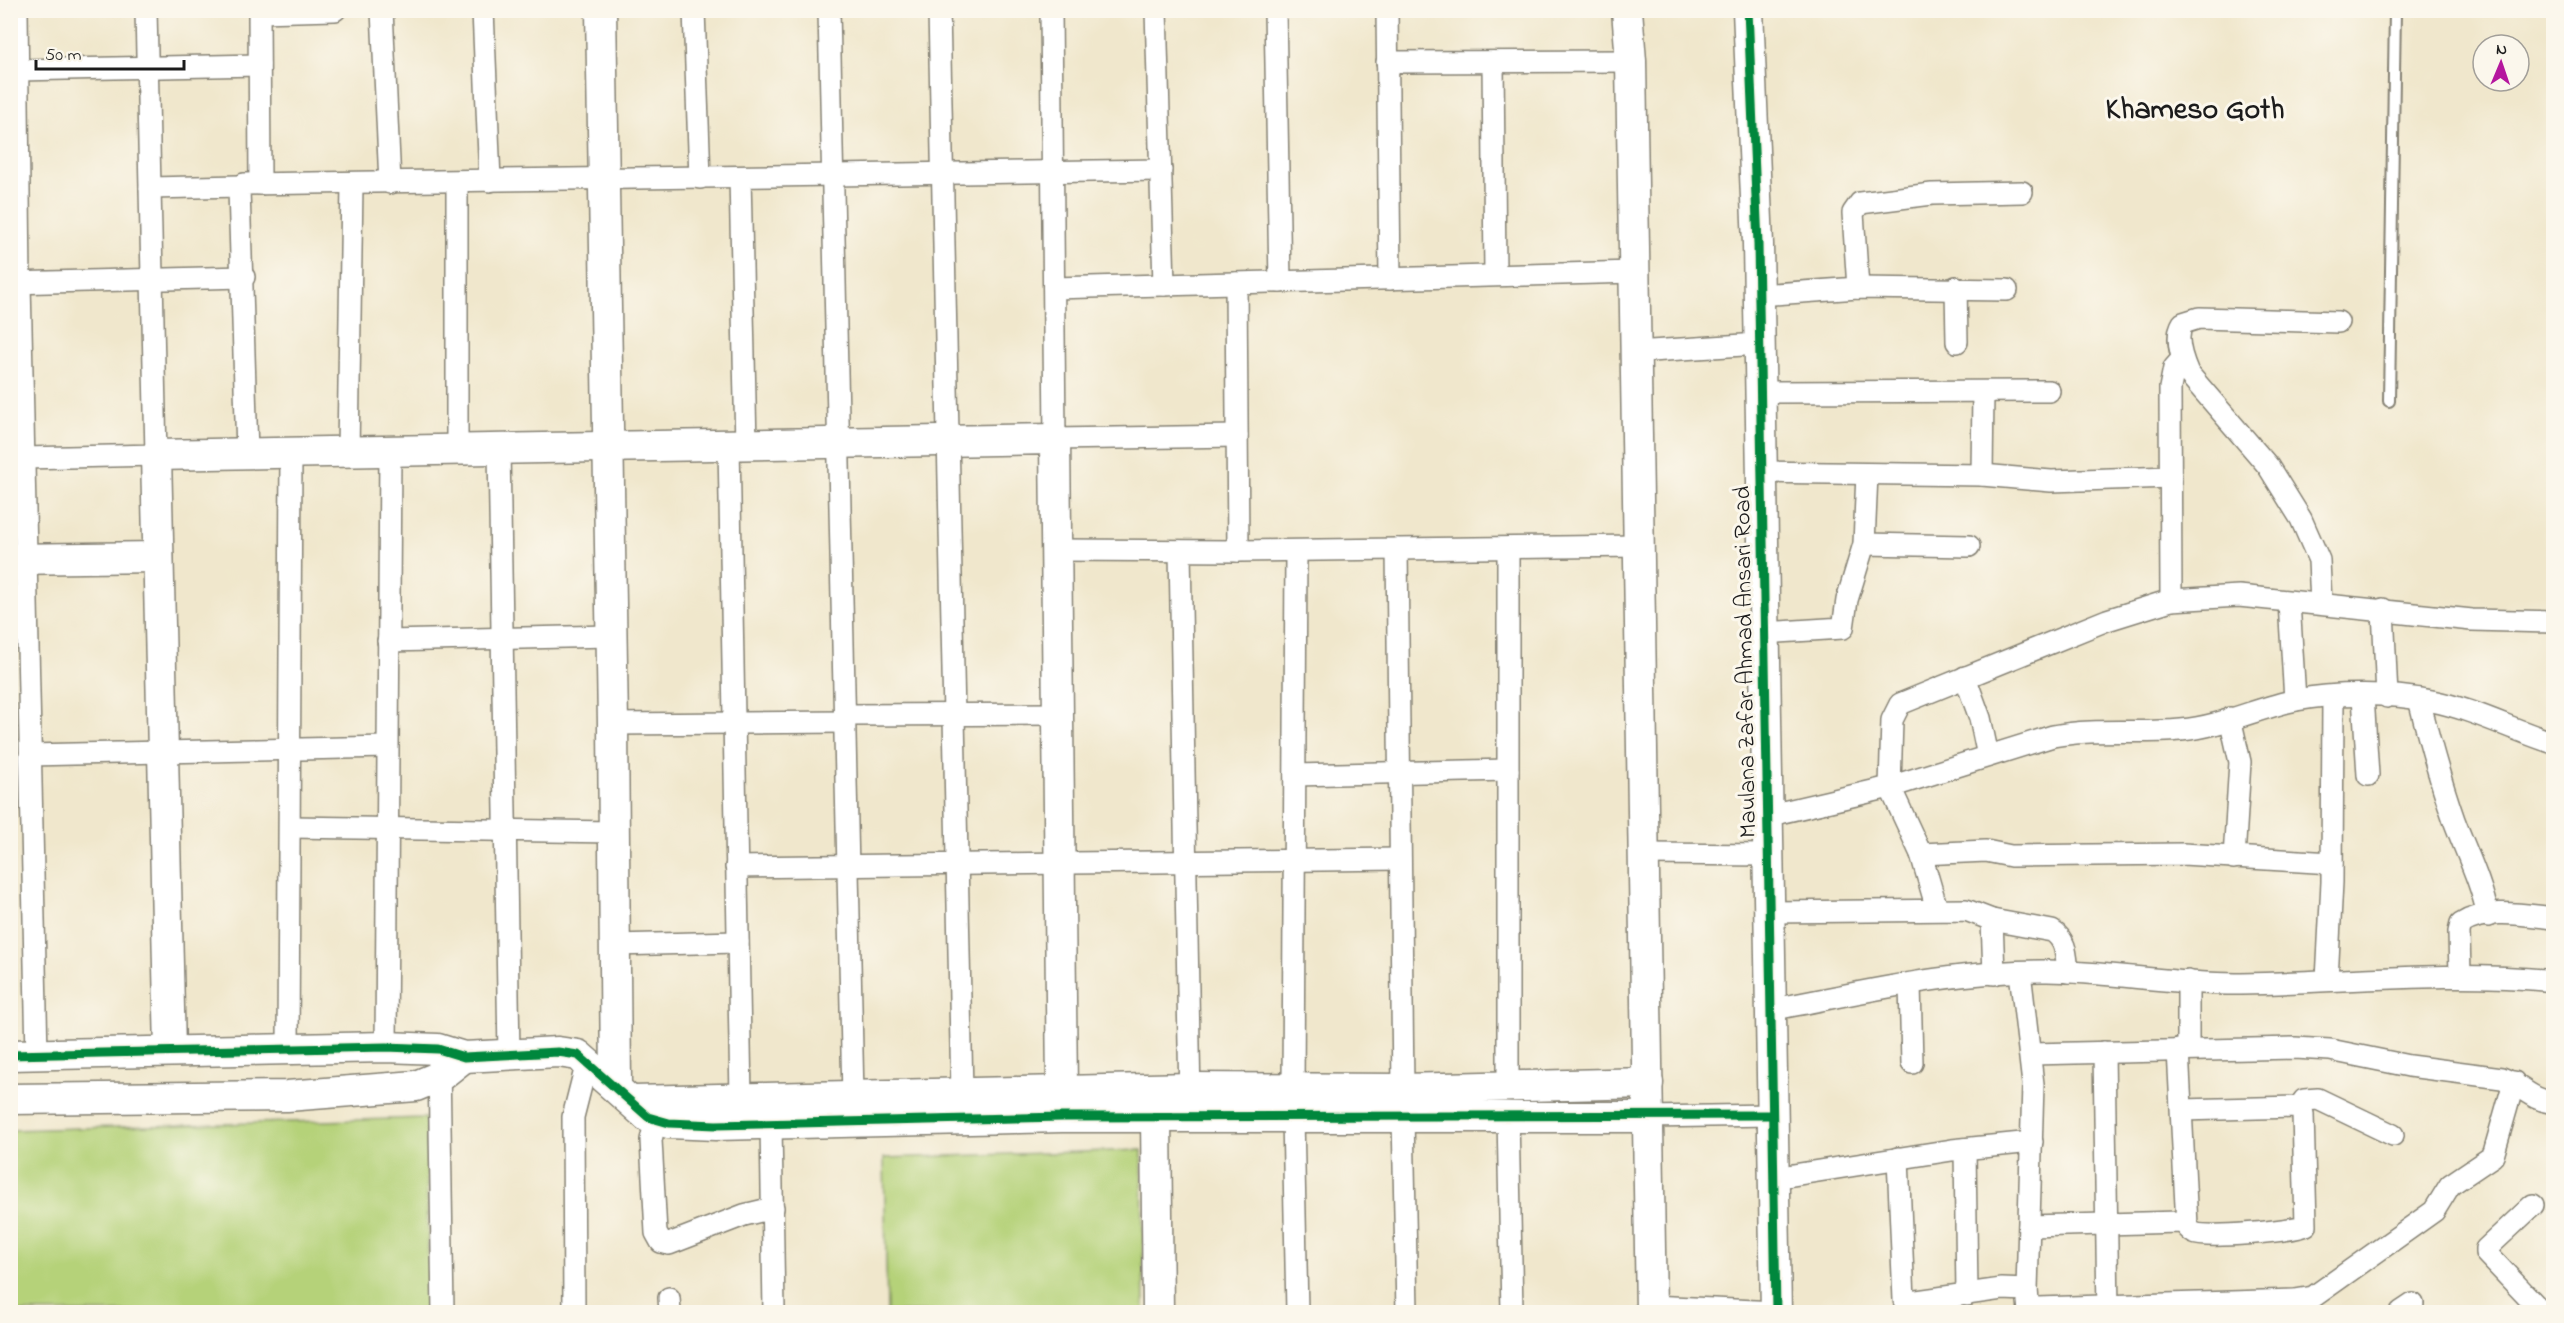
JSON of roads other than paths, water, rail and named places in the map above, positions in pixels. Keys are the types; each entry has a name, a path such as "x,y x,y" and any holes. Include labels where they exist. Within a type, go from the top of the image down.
{"street":[{"path":"17,10 14,44 18,70 14,117 15,283 24,458 18,559 30,755 24,1055 386,1047 447,1061 558,1052 578,1055 635,1102 669,1123 771,1125 963,1119 1191,1117 1293,1103 1403,1103 1508,1117 1772,1115"},
{"path":"146,10 170,1051"},
{"path":"247,453 244,278 259,65 259,11 335,10"},
{"path":"382,10 390,183"},
{"path":"483,10 490,181"},
{"path":"601,10 613,724 614,945 635,1102 651,1140 656,1233 661,1242 669,1244 744,1215 773,1208"},
{"path":"694,10 700,178"},
{"path":"829,10 853,1097"},
{"path":"939,10 962,1093"},
{"path":"1051,10 1062,1090"},
{"path":"1156,10 1164,285"},
{"path":"1275,10 1280,282"},
{"path":"1387,10 1390,279"},
{"path":"1627,10 1631,62 1651,1310 1776,1312"},
{"name":"Maulana Zafar Ahmad Ansari Road","path":"1748,10 1759,295 1760,472 1776,1312"},
{"path":"1387,62 1631,62"},
{"path":"1493,62 1495,275"},
{"path":"18,70 259,65"},
{"path":"150,188 1161,170"},
{"path":"740,177 735,724 741,1098"},
{"path":"457,182 457,450"},
{"path":"348,452 351,184"},
{"path":"1858,288 1853,213 1860,203 1932,194 2022,192"},
{"path":"1054,288 1634,272"},
{"path":"15,283 244,278"},
{"path":"1236,283 1238,551"},
{"path":"1759,295 1858,288 1956,287 2007,290"},
{"path":"1956,287 1957,342"},
{"path":"2321,604 2319,560 2301,519 2268,466 2188,373 2182,359 2180,328 2190,319 2338,322"},
{"path":"1635,352 1759,344"},
{"path":"2172,600 2170,388 2174,368 2182,359"},
{"path":"1759,392 2049,391"},
{"path":"1982,475 1983,392"},
{"path":"24,458 1237,436"},
{"path":"499,449 509,1055"},
{"path":"386,1047 390,451"},
{"path":"288,1050 291,827 291,453"},
{"path":"1760,472 1982,475 2051,482 2171,477"},
{"path":"1763,633 1843,628 1847,600 1864,544 1867,474"},
{"path":"1864,544 1969,546"},
{"path":"1056,550 1296,551 1639,546"},
{"path":"1508,548 1508,1086"},
{"path":"1397,549 1407,1312"},
{"path":"1180,551 1191,1117"},
{"path":"1296,551 1293,1103 1297,1312"},
{"path":"18,559 158,557"},
{"path":"1937,909 1921,854 1890,786 1894,712 1900,704 2107,620 2172,600 2239,596 2383,609 2472,620 2553,622"},
{"path":"2289,602 2295,700"},
{"path":"2383,609 2387,697"},
{"path":"388,641 610,636"},
{"path":"1965,677 1980,718 1988,756"},
{"path":"2327,980 2332,863 2333,696"},
{"path":"1766,816 1890,786 2075,732 2181,730 2295,700 2333,696 2434,701 2553,742"},
{"path":"2362,696 2368,775"},
{"path":"2419,699 2434,758 2454,819 2483,889 2488,916"},
{"path":"613,724 735,724 954,712 1058,714"},
{"path":"2230,718 2240,762 2234,858"},
{"path":"30,755 387,747"},
{"path":"1295,775 1399,775 1508,770"},
{"path":"291,827 613,832"},
{"path":"1921,854 1986,851 2012,856 2183,854 2332,863"},
{"path":"1644,854 1768,855"},
{"path":"736,867 1400,859"},
{"path":"1768,912 1966,910 1992,920 2052,932 2059,936 2064,942 2068,972"},
{"path":"2460,976 2459,932 2462,924 2468,920 2509,914 2553,918"},
{"path":"1992,920 1994,974"},
{"path":"614,945 738,942"},
{"path":"1769,1010 1910,984 2020,972 2068,972 2230,984 2460,976 2553,981"},
{"path":"2020,972 2033,1084 2027,1290 2029,1312 2038,1308 2226,1307 2313,1297 2434,1211 2450,1185 2493,1156 2514,1082"},
{"path":"2188,981 2182,1110 2187,1225 2191,1231 2199,1234 2266,1233 2299,1229 2306,1225 2302,1114 2299,1107"},
{"path":"1910,984 1912,1063"},
{"path":"2031,1054 2183,1050 2330,1050 2409,1066 2481,1074 2514,1082 2531,1097 2553,1102"},
{"path":"2104,1052 2108,1309"},
{"path":"10,1099 287,1096 416,1086 447,1061"},
{"path":"442,1312 447,1061"},
{"path":"574,1312 573,1117 587,1062"},
{"path":"1403,1103 1508,1086 1648,1083"},
{"path":"635,1102 1190,1088 1293,1103"},
{"path":"2299,1107 2304,1100 2318,1099 2393,1135"},
{"path":"2182,1110 2299,1107"},
{"path":"1156,1117 1158,1312"},
{"path":"1508,1117 1512,1312"},
{"path":"771,1125 774,1312"},
{"path":"1774,1178 1898,1158 2032,1142"},
{"path":"1965,1149 1966,1295"},
{"path":"1898,1158 1904,1300 1966,1295 2002,1289 2027,1290"},
{"path":"2533,1206 2486,1249 2486,1253 2542,1312"},
{"path":"2029,1226 2180,1222 2187,1225"}],"lane":[{"path":"2389,401 2395,10"}],"district":[{"name":"Khameso Goth","path":"2195,108"}]}
